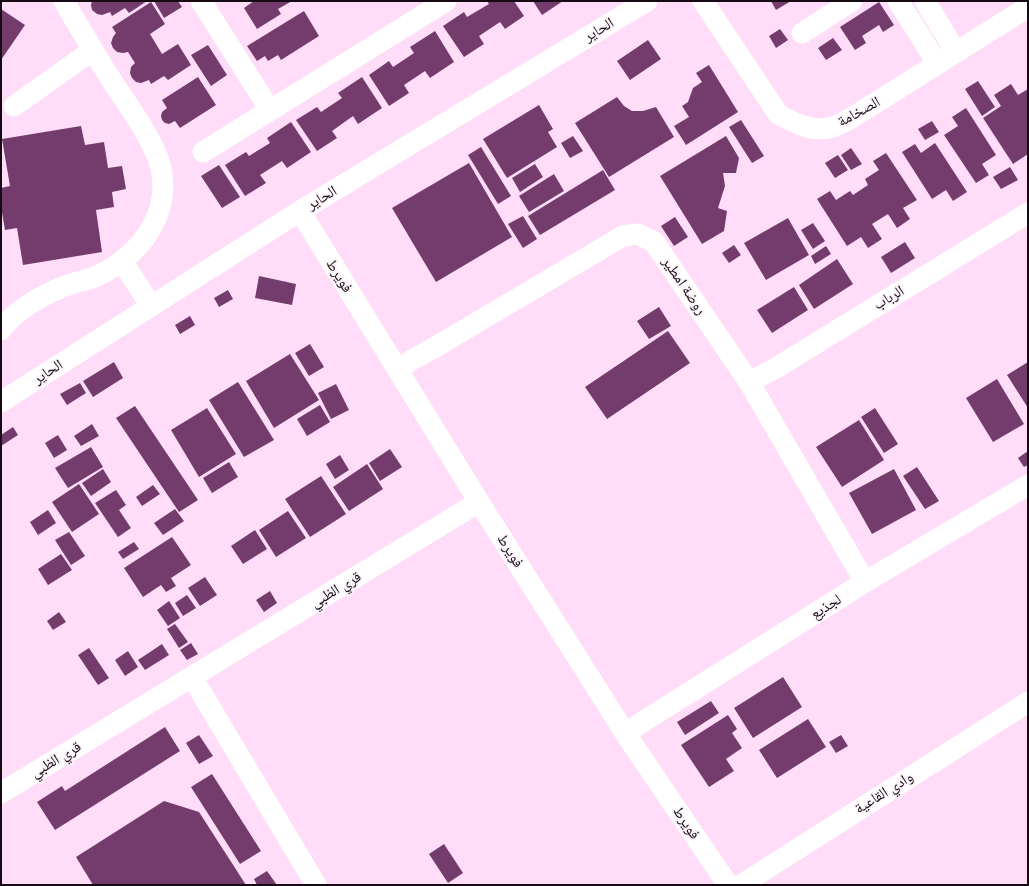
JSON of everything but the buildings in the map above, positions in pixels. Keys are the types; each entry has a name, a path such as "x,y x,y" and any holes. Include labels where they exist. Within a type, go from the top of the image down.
{"street":[{"path":"1,330 19,311 44,296 66,286 96,276 122,262 141,244 153,224 161,203 162,176 156,151 64,1"},
{"path":"201,1 270,110"},
{"path":"203,152 446,1"},
{"name":"الحاير","path":"1,402 300,211 647,1"},
{"name":"الصخامة","path":"703,1 778,114 793,123 821,129 839,125 1028,7"},
{"path":"802,33 852,1"},
{"path":"898,1 937,63"},
{"path":"925,1 956,52"},
{"path":"14,106 93,50"},
{"name":"فويرط","path":"300,211 479,502 625,733 728,885"},
{"name":"الرباب","path":"749,382 776,368 1028,213"},
{"name":"روضة امطير","path":"398,369 622,236 638,234 654,242 749,382 865,582"},
{"path":"122,262 151,306"},
{"name":"لجذيع","path":"625,733 865,582 1028,485"},
{"name":"قري الظبي","path":"1,793 479,502"},
{"path":"192,677 316,885"},
{"name":"وادي القاعية","path":"741,885 1028,702"}]}
